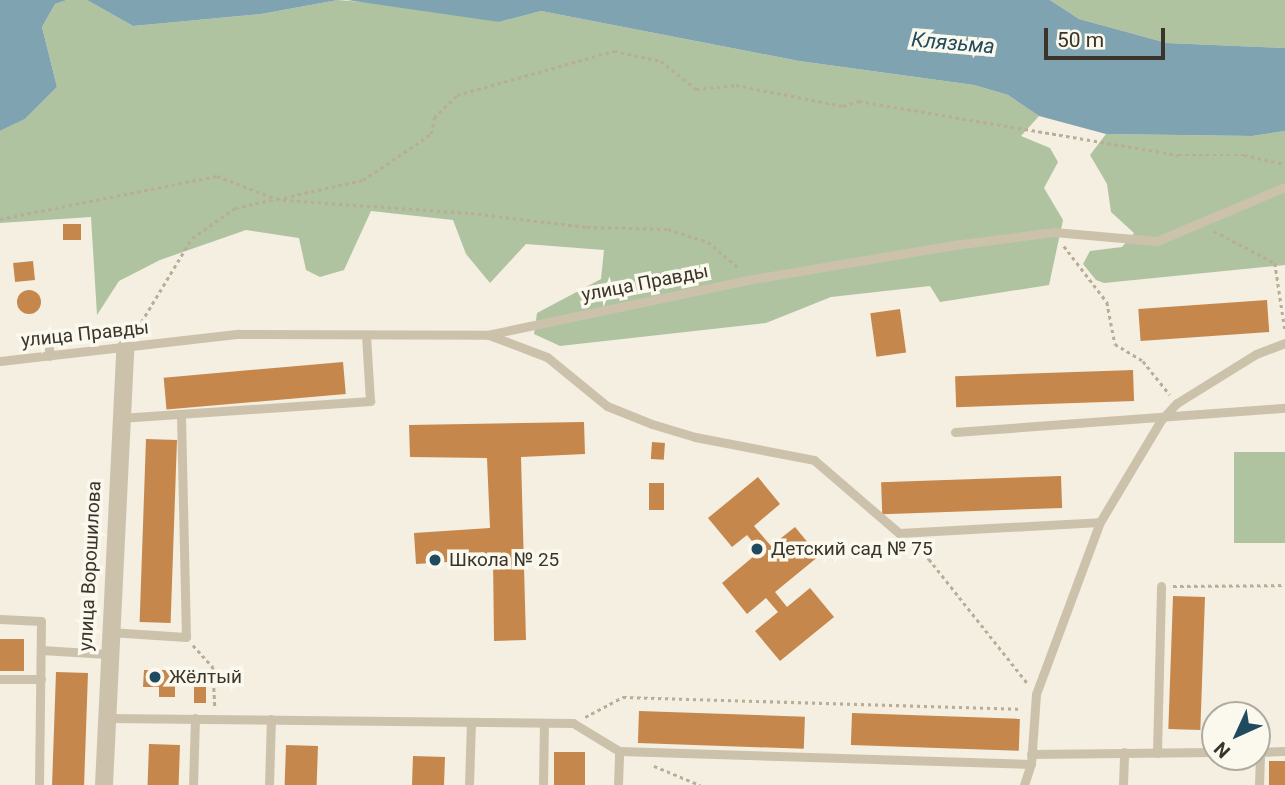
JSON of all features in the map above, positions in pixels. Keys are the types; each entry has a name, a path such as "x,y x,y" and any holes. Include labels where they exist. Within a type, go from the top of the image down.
{"street":[{"name":"улица Ворошилова","path":"104,785 118,418 125,349"}],"lane":[{"name":"улица Правды","path":"0,361 125,349 238,334 487,335 753,279 1054,232 1157,241 1285,187"},
{"path":"487,335 547,357 607,405 652,424 695,438 814,460 898,533 1100,522"},
{"path":"118,418 181,416 370,401 366,336"},
{"path":"48,342 50,356"},
{"path":"1024,785 1031,764 1036,694 1100,522 1161,420 1177,402 1256,354 1285,343"},
{"path":"955,432 1161,420 1285,408"},
{"path":"109,632 186,637 181,416"},
{"path":"1157,753 1161,586"},
{"path":"0,620 41,621 39,785"},
{"path":"41,650 107,654"},
{"path":"0,679 41,679"},
{"path":"106,718 573,723 619,751 1031,764"},
{"path":"193,785 195,718"},
{"path":"269,785 271,719"},
{"path":"468,785 471,722"},
{"path":"542,785 544,723"},
{"path":"618,785 619,751"},
{"path":"1123,785 1124,752"},
{"path":"1031,754 1201,752"}],"path":[{"path":"125,349 192,238 235,208 363,180 431,134 434,118 457,95 614,51 661,61 696,89 736,85 843,106 859,101 1178,155 1244,155 1285,164"},
{"path":"0,219 217,176 277,199 471,213 587,227 668,229 708,242 753,279"},
{"path":"1198,223 1275,263 1285,334"},
{"path":"1054,232 1107,302 1115,344 1143,360 1177,402"},
{"path":"898,533 929,559 1036,694"},
{"path":"1161,586 1285,585"},
{"path":"186,637 213,667 215,719"},
{"path":"573,723 623,698 1035,709"},
{"path":"619,751 700,785"}],"green space":[{"path":"67,0 87,0 133,26 261,14 338,0 412,6 499,22 541,11 799,61 974,85 1008,95 1039,116 1021,136 1050,148 1058,162 1044,188 1063,220 1049,285 940,302 930,286 831,297 766,323 560,346 534,334 537,313 601,279 604,250 526,244 490,283 466,254 453,220 371,211 344,270 320,277 306,270 299,238 246,230 160,260 119,281 97,315 91,217 0,223 0,131 25,119 57,87 42,27 55,4"},
{"path":"1050,0 1285,0 1285,48 1167,43 1079,19"},
{"path":"1285,131 1285,265 1104,283 1096,280 1083,264 1090,251 1122,247 1134,233 1111,212 1107,184 1090,155 1106,134 1252,136"},
{"path":"1234,452 1285,452 1285,543 1234,543"}],"water":[{"path":"0,0 67,0 55,4 42,27 57,87 25,119 0,131"},
{"path":"87,0 338,0 261,14 133,26"},
{"name":"Клязьма","path":"347,0 1050,0 1079,19 1167,43 1285,48 1285,131 1252,136 1106,134 1039,116 1008,95 974,85 799,61 541,11 499,22"}],"building":[{"path":"63,224 81,224 81,240 63,240"},
{"path":"33,261 35,280 15,282 13,263"},
{"path":"29,290 38,293 41,302 38,311 29,314 20,311 17,302 20,293"},
{"path":"1267,300 1269,332 1141,341 1138,309"},
{"path":"900,309 906,353 876,357 870,313"},
{"path":"343,362 346,394 166,410 164,378"},
{"path":"1133,370 1134,401 956,407 955,376"},
{"path":"584,422 585,454 521,457 526,640 494,641 493,559 416,564 414,533 490,528 487,458 410,457 409,425"},
{"path":"146,439 177,440 171,623 140,622"},
{"path":"652,442 665,443 664,460 651,459"},
{"path":"1061,476 1062,508 882,514 881,482"},
{"path":"758,477 780,504 754,526 771,546 795,527 819,556 775,592 787,607 810,588 834,617 780,661 755,631 778,612 766,598 747,614 722,583 760,551 747,535 732,547 708,518"},
{"path":"649,483 664,483 664,510 649,510"},
{"path":"1173,596 1205,597 1200,730 1168,729"},
{"path":"0,639 24,639 24,671 0,671"},
{"path":"144,670 175,670 175,697 159,697 159,687 143,687"},
{"path":"56,672 88,673 84,785 52,785"},
{"path":"194,687 206,687 206,703 194,703"},
{"path":"639,711 805,717 804,749 638,743"},
{"path":"852,713 1020,719 1019,751 851,745"},
{"path":"149,744 180,745 179,785 148,785"},
{"path":"286,745 318,746 317,785 285,785"},
{"path":"554,752 585,752 585,785 554,785"},
{"path":"413,756 445,757 444,785 412,785"},
{"path":"1271,761 1285,761 1285,785 1269,785"}],"place":[{"name":"Детский сад № 75","path":"757,549"},
{"name":"Школа № 25","path":"435,560"},
{"name":"Жёлтый","path":"155,677"}]}
